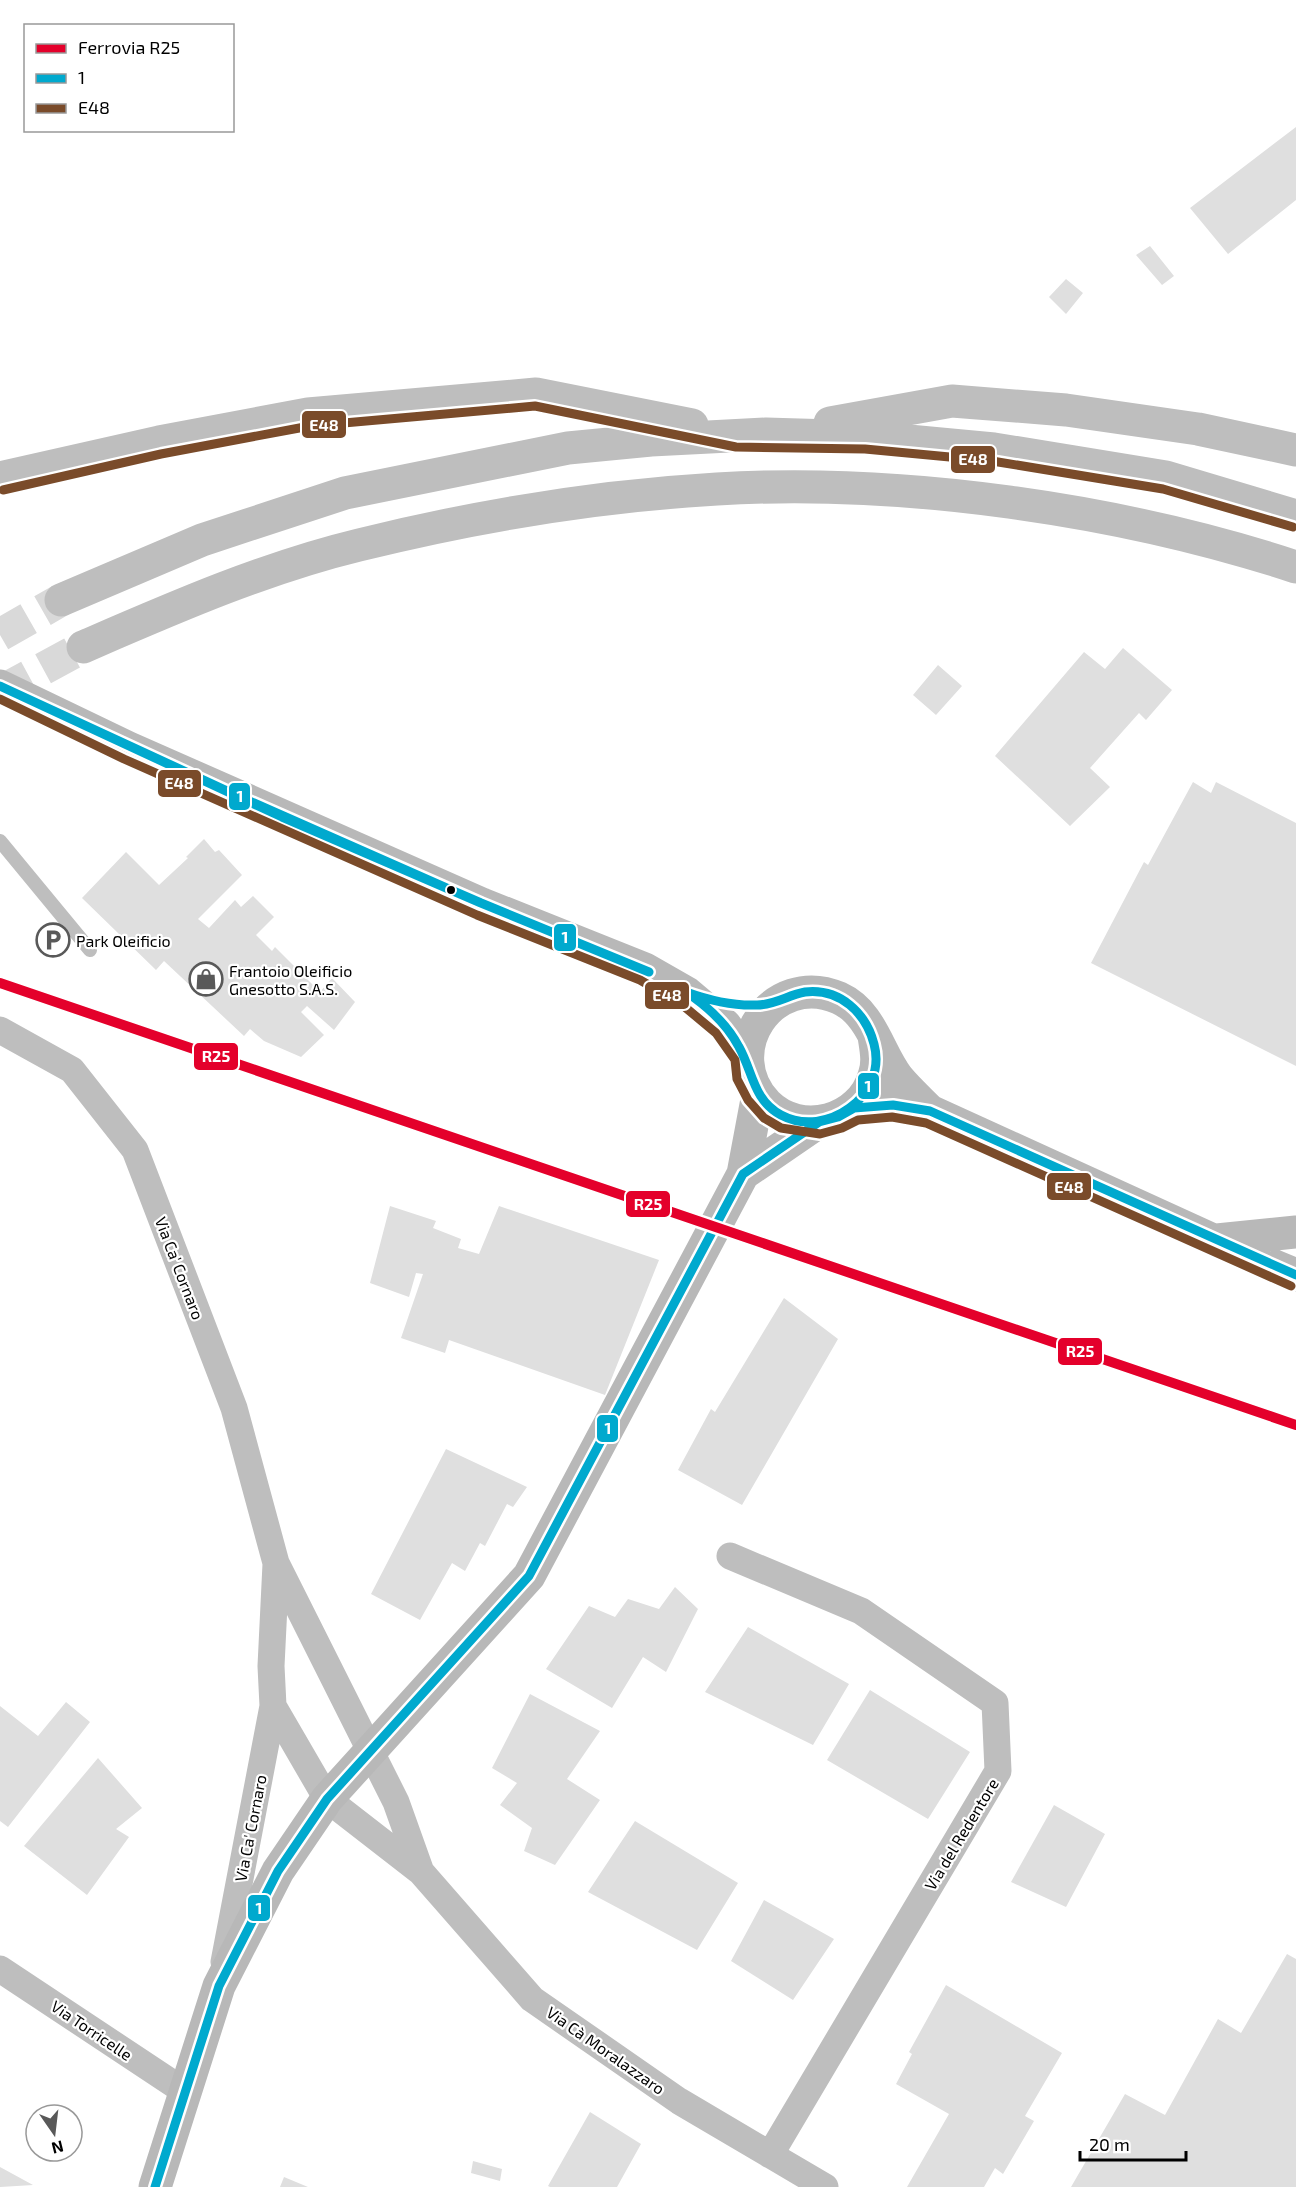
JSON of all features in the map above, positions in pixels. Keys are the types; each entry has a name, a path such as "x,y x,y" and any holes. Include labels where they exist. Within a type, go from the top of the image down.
{"highway":[{"path":"0,478 159,442 308,414 536,394 752,434 866,437 994,449 1166,477 1296,516"},
{"path":"61,600 202,540 345,493 568,448 752,434 952,401 1066,410 1165,424 1296,450"},
{"path":"83,646 216,592 356,546 466,521 648,494 721,489 906,492 995,501 1096,516 1256,554 1296,567"},
{"path":"1256,554 1296,585"}],"main road":[{"path":"0,686 129,748 460,894 645,969 687,993 725,1025 747,1056"},
{"path":"819,1122 786,1117 772,1109 758,1094 749,1076 747,1056 750,1036 759,1019 776,1003 808,992 825,993 855,1008 866,1020 897,1077 930,1111"},
{"path":"687,993 741,1005 776,1003"},
{"path":"743,1174 819,1122 838,1117 854,1108 867,1094 875,1076 877,1055 874,1036"},
{"path":"154,2187 219,1986 279,1871 327,1799 369,1751 404,1718 529,1576 743,1174 758,1094"},
{"path":"854,1108 893,1105 930,1111 1213,1240 1296,1275"},
{"path":"1213,1240 1296,1232"}],"street":[{"name":"Via Ca' Cornaro","path":"0,1030 72,1070 135,1150 234,1408 276,1563 369,1751"},
{"name":"Via del Redentore","path":"730,1556 861,1611 995,1702 998,1772 770,2155"},
{"name":"Via Ca' Cornaro","path":"219,1986 246,1858 273,1706 271,1666 276,1563"},
{"name":"Via Ca' Cornaro","path":"273,1706 327,1799"},
{"name":"Via Cà Moralazzaro","path":"369,1751 396,1802 421,1872"},
{"name":"Via Cà Moralazzaro","path":"327,1799 421,1872 532,1999 679,2101 825,2187"},
{"name":"Via Torricelle","path":"0,1969 184,2091"}],"lane":[{"path":"0,841 90,950"}],"building":[{"path":"1296,127 1296,200 1228,254 1190,208"},
{"path":"1150,246 1174,276 1162,285 1136,255"},
{"path":"1066,279 1083,293 1066,314 1049,297"},
{"path":"1123,648 1172,690 1146,720 1139,713 1090,768 1110,787 1070,826 995,756 1084,652 1105,669"},
{"path":"938,665 962,686 936,715 913,695"},
{"path":"1193,782 1211,793 1216,782 1296,823 1296,1066 1091,963 1144,862 1148,865"},
{"path":"204,839 215,852 219,850 242,875 198,919 209,928 235,900 241,907 253,896 274,917 256,935 272,951 275,947 320,992 332,978 355,1002 334,1030 307,1006 301,1012 324,1035 301,1057 264,1041 250,1029 244,1036 164,961 156,970 82,898 126,852 159,885 188,858 186,857"},
{"path":"390,1206 436,1221 433,1228 461,1239 458,1248 479,1254 499,1206 659,1260 605,1395 449,1340 445,1353 401,1338 423,1274 416,1273 409,1297 370,1283"},
{"path":"784,1298 838,1339 742,1505 678,1470 711,1409 715,1412"},
{"path":"446,1449 527,1487 513,1507 507,1504 485,1546 480,1543 465,1571 452,1563 420,1620 371,1594"},
{"path":"675,1587 698,1609 666,1672 643,1657 612,1708 546,1669 589,1606 615,1617 628,1599 659,1609"},
{"path":"748,1627 849,1684 813,1745 705,1692"},
{"path":"870,1690 970,1752 928,1819 827,1760"},
{"path":"530,1694 600,1731 567,1779 600,1800 555,1865 524,1851 532,1828 500,1805 517,1783 492,1768"},
{"path":"66,1702 90,1722 8,1827 0,1821 0,1706 38,1736"},
{"path":"98,1758 142,1808 116,1829 129,1837 87,1895 24,1846"},
{"path":"1054,1805 1105,1834 1066,1907 1011,1882"},
{"path":"635,1821 738,1883 697,1950 588,1892"},
{"path":"764,1900 834,1939 793,2000 731,1961"},
{"path":"1287,1954 1296,1959 1296,2187 1071,2187 1125,2094 1165,2115 1218,2019 1241,2033"},
{"path":"946,1985 1062,2053 1025,2116 1034,2121 1003,2174 995,2168 984,2187 907,2187 949,2114 896,2084 912,2054 909,2052"},
{"path":"590,2112 641,2144 617,2187 548,2186"},
{"path":"473,2161 502,2169 500,2181 471,2173"},
{"path":"0,2167 33,2185 0,2187"},
{"path":"284,2177 308,2187 280,2187"}],"tunnel":[{"path":"0,635 61,600"},
{"path":"0,692 83,647"}],"rail line":[{"name":"R25","path":"0,983 1296,1425"}],"transit line":[{"name":"E48","path":"3,490 161,454 310,426 535,406 736,447 865,449 992,461 1163,489 1293,527"},
{"name":"1","path":"0,686 236,795 481,903 282,817 0,686"},
{"name":"E48","path":"0,699 124,759 477,915 640,980 680,1003 716,1033 735,1060 737,1079 748,1100 764,1118 781,1128 820,1134 842,1128 858,1120 892,1117 926,1123 1291,1286"},
{"name":"1","path":"481,903 649,972"},
{"name":"1","path":"481,903 649,972"},
{"name":"1","path":"686,992 739,1005 764,1005 805,992 829,994 840,999 858,1013 870,1033 876,1063 872,1080 863,1096 850,1108 834,1117 816,1121 798,1121 781,1115 772,1109 759,1093 744,1056 729,1031 709,1009 686,992"},
{"name":"1","path":"155,2187 219,1986 278,1871 327,1799 529,1576 743,1174 819,1122 838,1117 854,1108 893,1105 930,1111 1296,1275"}],"place":[{"name":"Park Oleificio","path":"53,940"},
{"name":"Frantoio Oleificio Gnesotto S.A.S.","path":"206,979"}]}
